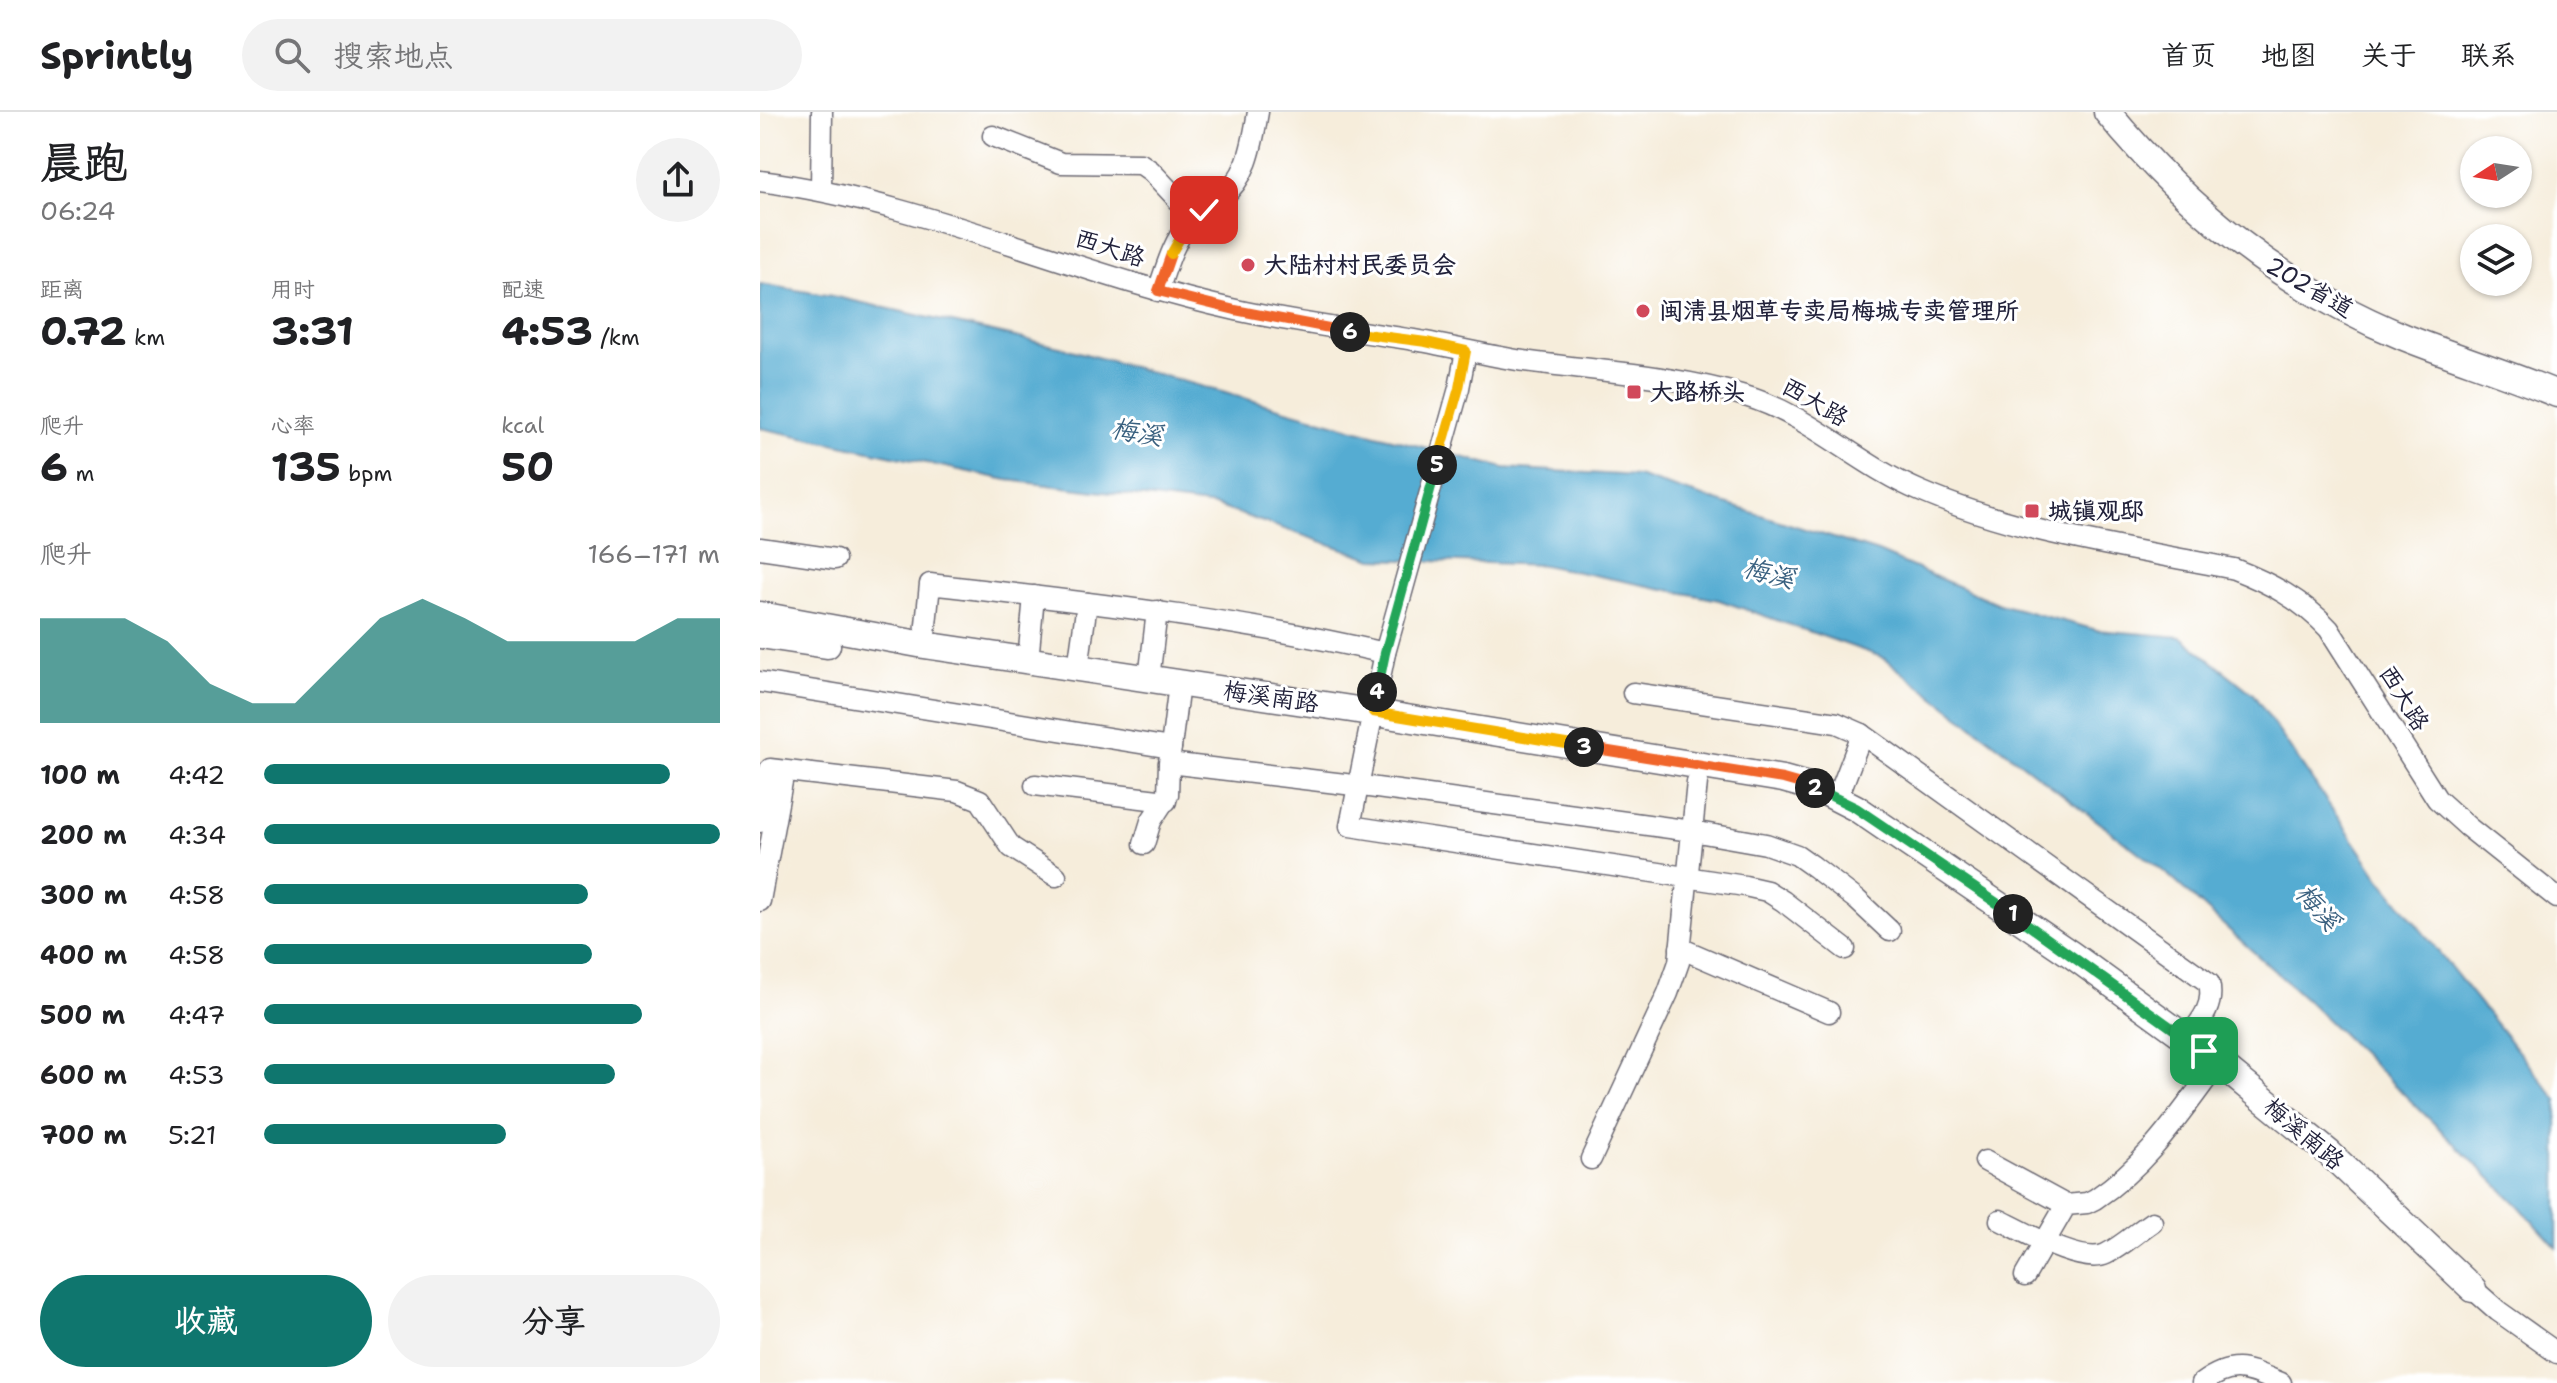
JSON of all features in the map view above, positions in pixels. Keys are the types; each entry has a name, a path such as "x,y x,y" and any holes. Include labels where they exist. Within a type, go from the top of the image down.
{"main road":[{"name":"202省道","path":"2107,112 2156,168 2202,213 2251,252 2302,285 2403,336 2557,394"},
{"name":"梅溪南路","path":"760,615 924,645 1149,679 1178,691"},
{"name":"梅溪南路","path":"760,635 1178,691 1783,779 1819,789 1838,797 2072,955 2187,1039 2215,1066"},
{"name":"梅溪南路","path":"1371,720 1807,802 1857,826 2215,1066 2329,1153 2473,1289"}],"street":[{"path":"821,190 822,112"},
{"path":"1158,291 1182,233 1195,218 1226,194 1243,170 1250,156 1258,112"},
{"path":"993,136 1061,163 1141,164 1195,218"},
{"name":"西大路","path":"760,181 821,190 906,211 1158,291 1267,317 1466,351 1657,378 1749,397 1797,417 1889,477 1979,513 2060,534 2234,569 2269,584 2303,604 2329,629 2430,789 2446,808 2557,898"},
{"path":"1466,351 1459,388 1385,653 1350,826 1767,891 1845,949"},
{"path":"760,548 835,559"},
{"path":"924,645 930,584 1157,611 1312,636 1385,653"},
{"path":"1028,661 1034,596"},
{"path":"1078,668 1087,603"},
{"path":"1149,679 1157,611"},
{"path":"760,682 1170,756 1766,844 1797,855 1838,884 1890,931"},
{"path":"1144,844 1151,821 1168,795 1178,691"},
{"path":"1633,693 1837,723 1862,734 2209,983 2210,999 2204,1016 2187,1039"},
{"path":"1838,797 1862,734"},
{"path":"760,822 770,769 968,794 985,806 1011,847 1056,876"},
{"path":"760,901 784,771"},
{"path":"1591,1159 1668,993 1679,962 1697,782"},
{"path":"1035,785 1166,801"},
{"path":"1680,948 1829,1012"},
{"path":"1985,1161 2066,1205 2095,1199 2138,1165 2169,1131 2215,1066"},
{"path":"2025,1276 2066,1205"},
{"path":"2000,1220 2076,1254 2096,1257 2105,1255 2152,1222"},
{"name":"梅溪南路","path":"2473,1289 2557,1353"},
{"path":"2202,1383 2220,1370 2248,1369 2281,1383"}],"water":[{"name":"梅溪","path":"760,284 832,296 1064,348 1504,468 1637,476 1878,552 1999,604 2097,630 2181,637 2253,694 2378,876 2557,1100 2557,1248 2518,1205 2309,1002 2167,874 1882,657 1719,600 1543,565 1373,559 1216,506 1007,480 760,428"}],"place":[{"name":"大陆村村民委员会","path":"1248,265"},
{"name":"闽清县烟草专卖局梅城专卖管理所","path":"1643,311"},
{"name":"大路桥头","path":"1634,392"},
{"name":"城镇观邸","path":"2032,511"}],"route":[{"path":"1204,210 1190,221 1182,233 1158,291 1267,317 1466,351 1459,388 1385,653 1373,712 1783,779 1819,789 1856,808 2072,955 2204,1051"}]}
